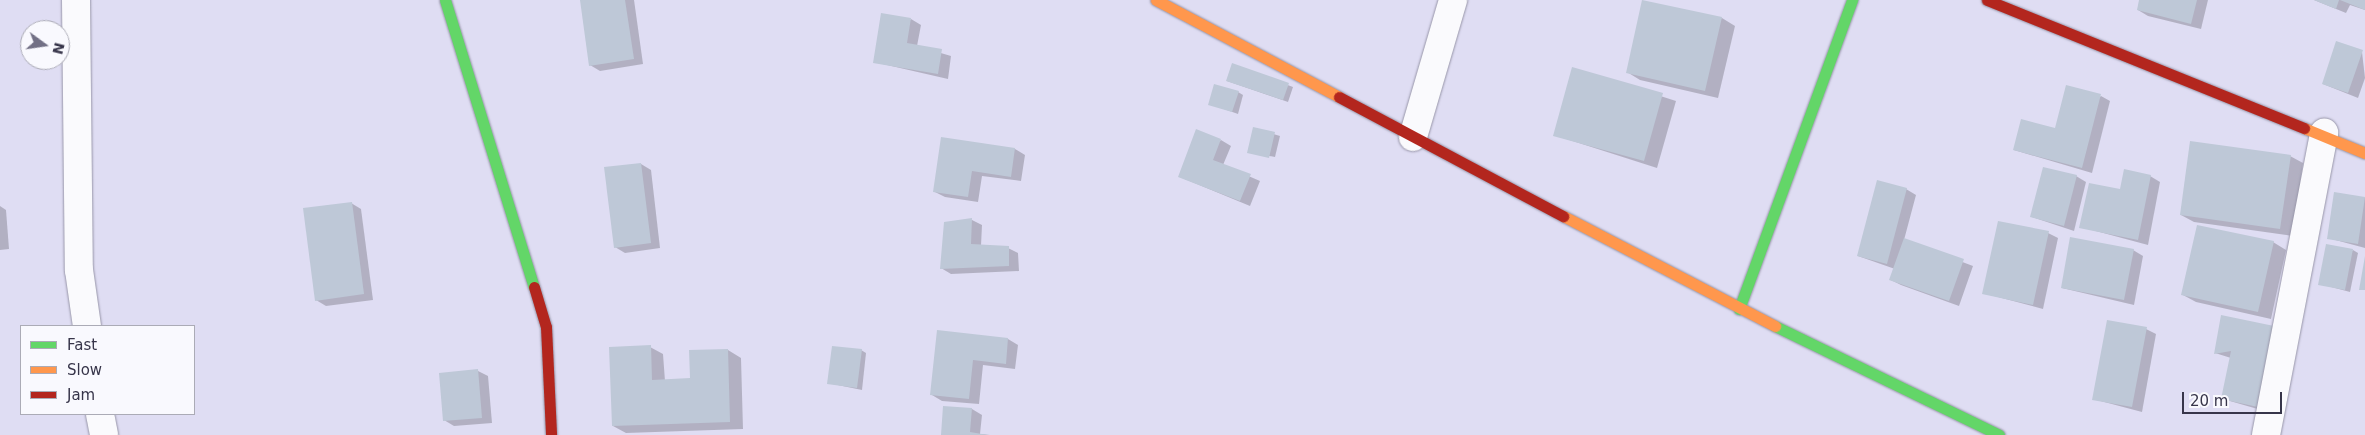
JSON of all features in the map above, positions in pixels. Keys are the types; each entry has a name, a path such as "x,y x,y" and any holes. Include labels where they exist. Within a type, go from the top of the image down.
{"street":[{"path":"76,0 79,270 87,325"},
{"path":"445,0 546,327 551,435"},
{"path":"1156,0 1739,309 1999,435"},
{"path":"1414,137 1454,0"},
{"path":"1739,309 1852,0"},
{"path":"1987,0 2324,133 2365,153"},
{"path":"2266,435 2324,133"},
{"path":"100,415 104,435"}],"building":[{"path":"580,0 625,0 634,59 589,66"},
{"path":"1642,0 1722,17 1705,91 1626,73"},
{"path":"2139,0 2197,0 2191,24 2137,10"},
{"path":"2314,0 2339,0 2336,9"},
{"path":"2340,0 2365,0 2365,10"},
{"path":"881,13 911,18 907,43 942,49 938,74 873,63"},
{"path":"2336,41 2363,50 2348,93 2322,84"},
{"path":"1232,63 1289,83 1283,100 1226,81"},
{"path":"1572,67 1663,93 1644,161 1553,136"},
{"path":"1214,84 1239,91 1232,112 1208,105"},
{"path":"2066,85 2101,94 2082,168 2013,150 2021,119 2055,128"},
{"path":"1253,127 1275,132 1269,158 1247,153"},
{"path":"1196,129 1221,139 1213,160 1251,174 1240,201 1178,177"},
{"path":"941,137 1015,148 1011,177 972,171 968,197 933,192"},
{"path":"2190,141 2291,155 2280,229 2180,215"},
{"path":"641,163 651,243 614,248 604,167"},
{"path":"2043,167 2077,175 2064,226 2030,217"},
{"path":"2124,169 2151,175 2138,240 2079,228 2089,183 2120,189"},
{"path":"1877,180 1907,188 1887,264 1857,256"},
{"path":"2334,192 2365,197 2358,244 2327,239"},
{"path":"352,202 364,294 315,301 303,208"},
{"path":"972,218 971,244 1009,246 1009,266 940,269 944,222"},
{"path":"1998,221 2049,231 2033,305 1982,294"},
{"path":"2197,225 2274,241 2258,312 2181,295"},
{"path":"2070,237 2134,249 2124,300 2061,288"},
{"path":"1904,238 1964,259 1949,301 1889,280"},
{"path":"2326,244 2353,249 2345,290 2318,285"},
{"path":"2365,256 2365,290 2359,290"},
{"path":"2221,315 2274,326 2258,407 2221,399 2231,351 2214,354"},
{"path":"2107,320 2147,327 2132,407 2092,400"},
{"path":"937,330 1008,338 1006,364 973,360 969,399 930,395"},
{"path":"651,345 652,380 690,378 689,350 728,349 730,422 612,426 609,347"},
{"path":"832,346 862,349 857,388 827,384"},
{"path":"478,369 482,418 443,421 439,373"},
{"path":"943,406 972,408 970,432 988,435 941,435"}],"traffic: fast":[{"path":"445,0 534,287"},
{"path":"1739,309 1852,0"},
{"path":"1775,326 1999,435"}],"traffic: slow":[{"path":"1156,0 1339,97"},
{"path":"2304,128 2365,153"},
{"path":"1563,216 1775,326"}],"traffic: jam":[{"path":"1987,0 2304,128"},
{"path":"1339,97 1563,216"},
{"path":"534,287 546,327 551,435"}]}
